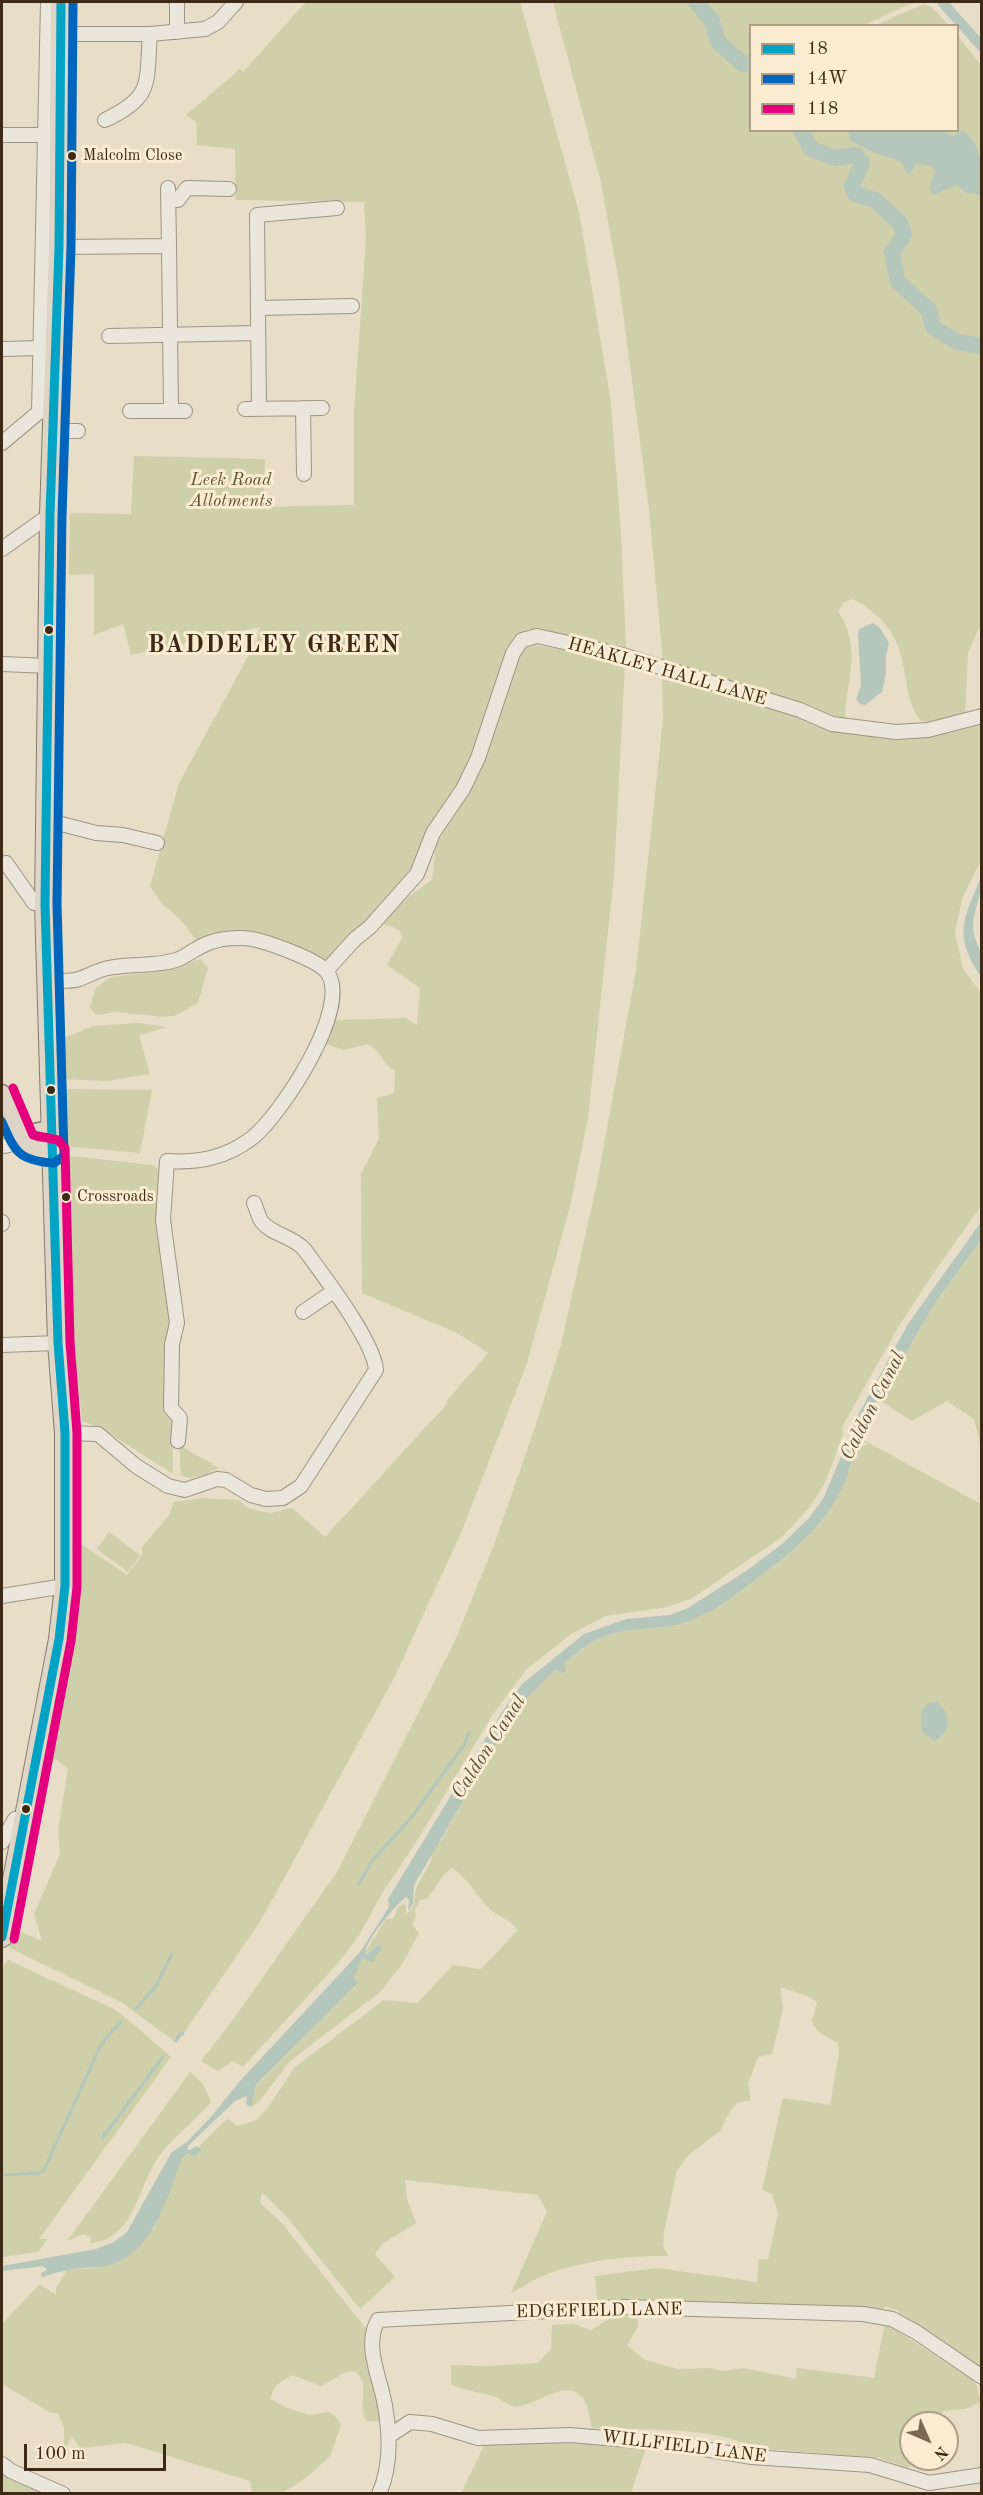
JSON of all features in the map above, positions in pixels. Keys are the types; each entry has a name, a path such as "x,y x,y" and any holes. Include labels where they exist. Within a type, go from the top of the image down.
{"highway":[{"path":"2,1937 13,1819 59,1639 65,1586 65,1433 58,1343 45,904 53,431 46,411 59,248 53,82 61,34 61,2"}],"main road":[{"path":"2,1092 24,1143 33,1149 53,1151"},
{"path":"21,1134 52,1128"}],"street":[{"path":"2,443 46,411 42,348 45,135 53,82 48,2"},
{"path":"177,2 177,32"},
{"path":"61,34 150,34 205,29 218,22 236,2"},
{"path":"102,123 136,102 146,87 150,34"},
{"path":"2,135 45,135"},
{"path":"130,411 178,411 170,334 169,246 172,196 187,188 229,189"},
{"path":"321,408 252,409 258,333 257,215 337,208"},
{"path":"59,248 169,246"},
{"path":"258,308 352,306"},
{"path":"109,336 258,333"},
{"path":"2,349 42,348"},
{"path":"303,408 304,474"},
{"path":"53,431 78,431"},
{"path":"2,549 50,515"},
{"name":"HEAKLEY HALL LANE","path":"326,971 355,939 370,927 417,874 433,833 463,789 478,758 513,653 522,640 537,636 622,655 800,710 832,724 896,732 928,730 981,716"},
{"path":"2,664 48,666"},
{"path":"46,820 96,833 123,835 150,845"},
{"path":"6,863 34,903 45,904"},
{"path":"47,980 76,981 107,968 177,960 206,944 230,938 254,939 291,951 326,971 331,982 330,1010 321,1039 274,1118 251,1139 221,1155 192,1163 166,1161 163,1220 177,1323 172,1344 171,1408 180,1418 178,1441"},
{"path":"2,1146 10,1146 21,1134"},
{"path":"65,1433 98,1434 136,1466 168,1486 185,1490 217,1479 226,1480 251,1495 266,1499 283,1498 301,1486 376,1370 375,1360 334,1291 297,1241 273,1230 261,1221 254,1203"},
{"path":"303,1312 334,1291"},
{"path":"2,1345 58,1343"},
{"path":"2,1596 65,1586"},
{"path":"2,1842 13,1819"},
{"name":"EDGEFIELD LANE","path":"379,2493 387,2462 389,2436 385,2404 373,2355 372,2330 378,2320 625,2307 863,2314 892,2319 981,2377"},
{"name":"WILLFIELD LANE","path":"389,2436 410,2422 432,2424 478,2438 570,2434 674,2444 752,2457 870,2465 929,2482 981,2475"},
{"path":"2,2464 11,2471 63,2493"}],"green space":[{"name":"Leek Road Allotments","path":"306,2 520,2 579,212 611,403 621,534 626,647 612,648 527,629 502,678 461,786 417,861 401,886 332,958 322,960 258,934 237,930 197,941 179,918 162,904 150,886 179,783 257,640 260,627 131,655 123,624 94,635 94,574 69,575 70,513 131,514 134,456 265,459 264,507 354,505 354,411 366,239 364,202 236,200 235,149 197,145 196,122 186,115 240,69 243,72"},
{"path":"553,2 914,2 867,24 749,24 749,132 959,132 959,37 981,65 982,627 979,628 968,653 965,715 930,722 921,721 910,700 900,653 892,633 871,611 853,599 844,602 838,611 846,625 851,651 845,719 663,662 649,509 619,283 601,182"},
{"path":"924,4 932,7 947,24 878,24"},
{"path":"534,645 621,659 625,664 614,876 588,1118 570,1206 527,1363 461,1533 394,1678 261,1920 177,2043 121,2002 10,1948 10,1936 21,1932 42,1941 34,1914 60,1854 58,1830 68,1769 47,1752 68,1638 71,1537 127,1575 143,1553 141,1548 168,1517 174,1502 202,1498 238,1500 250,1509 271,1513 292,1508 325,1537 447,1404 446,1402 488,1353 457,1333 362,1293 361,1174 379,1139 377,1098 394,1093 395,1071 368,1044 345,1050 326,1044 335,1020 405,1018 417,1025 420,988 387,965 402,938 400,931 391,926 379,924 404,900 432,880 436,845 477,779 519,656 525,648"},
{"path":"662,674 786,709 842,731 981,719 981,860 962,899 955,933 963,969 981,993 981,1206 899,1326 842,1427 843,1435 824,1485 809,1508 782,1537 691,1599 667,1607 606,1616 571,1634 526,1670 493,1714 418,1839 381,1895 360,1934 338,1963 243,2067 233,2061 218,2071 201,2061 230,2024 337,1872 454,1643 494,1545 535,1427 561,1345 597,1183 636,971 663,720"},
{"path":"200,959 208,968 198,1003 174,1016 115,1012 98,1015 90,1007 96,988 111,977 158,971"},
{"path":"138,1023 167,1027 139,1035 150,1074 107,1081 61,1079 59,1040 93,1026"},
{"path":"61,1089 152,1090 140,1153 64,1146"},
{"path":"62,1155 152,1165 160,1170 175,1323 167,1406 172,1422 173,1474 101,1428 82,1421 64,1261"},
{"path":"981,1240 981,1447 974,1419 947,1401 912,1421 879,1400 937,1300"},
{"path":"860,1438 981,1504 981,2370 898,2318 898,2310 885,2307 881,2312 859,2308 754,2304 598,2304 595,2276 657,2268 757,2282 759,2259 768,2260 778,2213 772,2194 762,2190 783,2098 830,2105 839,2053 838,2043 818,2032 812,2022 817,2002 808,1996 780,1987 783,2008 772,2054 758,2057 748,2084 751,2101 738,2102 730,2111 720,2131 690,2154 677,2170 664,2232 663,2246 668,2256 620,2258 586,2263 554,2271 511,2293 547,2212 538,2195 405,2180 407,2199 416,2223 382,2244 375,2254 395,2277 360,2309 286,2216 262,2192 260,2203 282,2223 367,2330 365,2346 382,2422 366,2421 363,2414 363,2382 355,2371 346,2372 321,2386 292,2375 275,2386 270,2399 287,2408 310,2415 329,2412 341,2425 330,2456 307,2477 282,2493 252,2493 250,2481 126,2443 81,2448 72,2437 64,2451 64,2427 58,2414 49,2412 4,2385 2,2387 2,2324 40,2284 56,2295 56,2288 67,2270 97,2268 154,2229 183,2157 202,2149 199,2146 226,2120 229,2119 237,2126 255,2121 267,2109 295,2067 384,2000 417,2003 453,1965 481,1969 518,1930 491,1910 463,1876 452,1868 443,1876 427,1899 420,1900 412,1925 419,1933 403,1963 380,1992 289,2062 259,2102 251,2107 256,2086 358,1983 354,1978 362,1959 365,1961 377,1946 364,1954 386,1919 393,1919 398,1907 403,1904 406,1905 406,1914 412,1909 416,1889 432,1858 426,1849 440,1842 523,1702 555,1670 565,1670 564,1664 596,1641 619,1632 678,1625 697,1618 722,1605 771,1569 805,1539 833,1505 844,1486 851,1465 854,1442 861,1447 867,1444"},
{"path":"179,1445 219,1468 190,1478 181,1475"},
{"path":"109,1532 140,1555 128,1572 97,1549"},
{"path":"8,1960 112,2008 171,2057 39,2239 48,2239 38,2252 2,2257 2,1976 4,1965"},
{"path":"190,2072 203,2084 211,2102 159,2156 126,2222 117,2232 105,2239 90,2243 90,2237 84,2234 68,2240"},
{"path":"617,2314 638,2319 638,2326 627,2346 645,2360 678,2369 710,2368 722,2371 744,2368 796,2379 797,2368 874,2378 885,2323 975,2381 981,2402 965,2409 899,2411 899,2465 878,2458 756,2448 697,2432 592,2428 585,2401 578,2393 569,2390 549,2394 520,2406 512,2406 495,2397 451,2384 451,2365 488,2366 538,2363 551,2349 552,2325 574,2324 591,2330"},
{"path":"486,2441 647,2445 631,2493 461,2494"},
{"path":"2,2471 48,2493 2,2493"}],"water":[{"path":"963,131 970,137 978,151 981,168 981,195 967,193 957,185 933,195 929,189 935,171 931,166 916,164 909,174 902,162 851,141 848,132 944,132 952,136"},
{"path":"873,623 880,628 889,643 886,674 882,692 865,705 860,704 856,699 861,685 858,635 859,629"},
{"path":"981,878 973,930 982,958 981,977 967,951 964,928 969,906"},
{"path":"981,1222 981,1240 937,1300 859,1433 855,1438 852,1437 852,1426 908,1324"},
{"path":"851,1441 854,1442 851,1465 844,1486 833,1505 805,1539 771,1569 722,1605 697,1618 670,1626 619,1632 596,1640 564,1664 566,1670 563,1673 555,1670 523,1702 414,1885 413,1904 408,1911 409,1900 406,1897 388,1916 370,1941 365,1955 377,1946 382,1946 373,1962 362,1959 354,1978 358,1983 256,2085 251,2107 246,2104 247,2096 235,2101 189,2145 187,2149 190,2150 196,2146 202,2149 195,2156 188,2154 183,2157 158,2220 139,2247 126,2257 103,2267 72,2269 42,2277 41,2273 47,2270 43,2266 2,2271 2,2266 96,2249 114,2242 127,2232 171,2153 188,2141 211,2117 240,2081 360,1952 389,1907 388,1899 500,1715 522,1684 584,1634 626,1619 670,1615 688,1608 746,1571 782,1544 809,1518 823,1499 844,1450"},
{"path":"937,1702 942,1707 948,1722 941,1737 935,1741 923,1733 921,1716 923,1709 929,1703"}],"waterway":[{"path":"696,2 712,21 718,42 743,64 749,63"},
{"name":"Caldon Canal","path":"942,2 982,47"},
{"path":"802,132 811,149 836,158 856,155 862,163 852,186 855,194 875,200 900,223 904,234 892,253 898,282 929,310 933,327 957,342 982,346"},
{"path":"359,1884 372,1861 411,1818 464,1745 469,1732"},
{"path":"136,2009 156,1986 172,1954"},
{"path":"2,2175 40,2173 44,2170 99,2049 121,2022"},
{"path":"175,2041 181,2033 183,2034"},
{"path":"103,2137 163,2057"}],"transit line":[{"name":"18","path":"2,1937 59,1639 65,1586 65,1433 58,1343 45,904 50,515 59,247 61,2"},
{"name":"14W","path":"2,1122 15,1148 26,1157 54,1163 64,1156 57,904 62,515 71,247 73,2"},
{"name":"118","path":"13,1088 33,1135 58,1140 65,1148 70,1342 77,1433 77,1587 71,1641 14,1939"}],"place":[{"name":"Malcolm Close","path":"72,156"},
{"name":"Crossroads","path":"66,1197"}],"district":[{"name":"BADDELEY GREEN","path":"274,646"}]}
